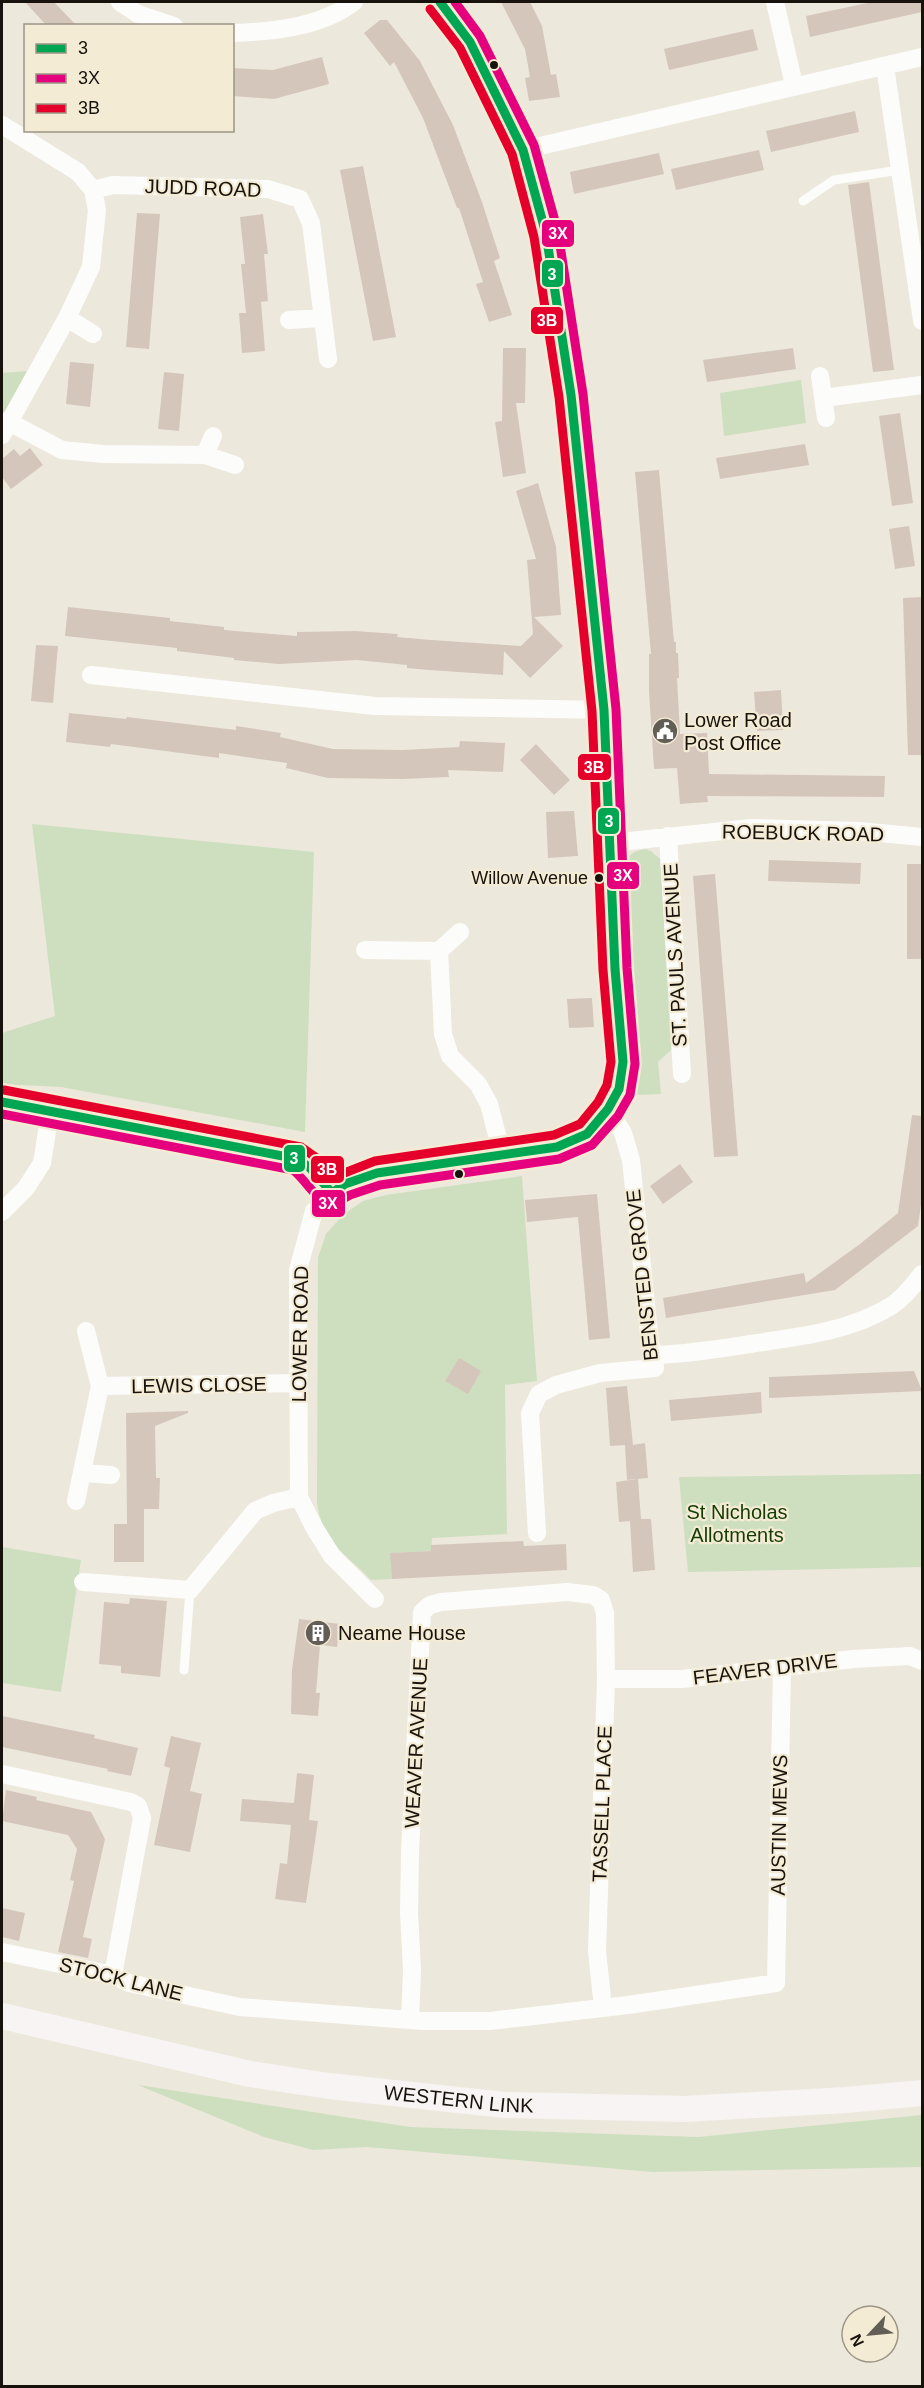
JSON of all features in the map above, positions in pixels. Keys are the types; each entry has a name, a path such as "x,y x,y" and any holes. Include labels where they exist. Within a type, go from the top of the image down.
{"main road":[{"name":"WESTERN LINK","path":"2,2016 250,2074 329,2086 505,2104 685,2109 835,2101 922,2093"}],"street":[{"path":"120,2 138,14 168,24"},
{"path":"234,33 277,30 324,19 354,2"},
{"name":"LOWER ROAD","path":"299,1497 298,1270 314,1211 345,1184 377,1173 557,1147 587,1134 608,1109 619,1089 623,1062 615,969 604,710 571,394 546,234 523,150 470,42 440,2"},
{"path":"775,2 794,85"},
{"path":"523,150 922,57"},
{"path":"885,66 922,321"},
{"path":"2,125 78,172 93,190 97,210 91,267 67,318 5,427 62,450 103,454 205,455 235,465"},
{"name":"JUDD ROAD","path":"93,190 113,185 268,189 300,199 311,223 328,359"},
{"path":"67,318 93,334"},
{"path":"289,320 322,318"},
{"path":"820,376 826,418"},
{"path":"823,398 922,385"},
{"path":"205,455 213,436"},
{"path":"91,675 375,706 604,710"},
{"name":"ROEBUCK ROAD","path":"611,843 751,828 859,831 922,837"},
{"name":"ST. PAULS AVENUE","path":"668,836 682,1074"},
{"path":"365,950 440,951 460,932"},
{"path":"440,951 443,1035 450,1056 478,1084 489,1104 502,1154"},
{"path":"2,1102 298,1159 310,1168 332,1193"},
{"name":"BENSTED GROVE","path":"537,1533 530,1413 539,1394 556,1385 600,1373 655,1368 650,1342 631,1160 623,1133 608,1109"},
{"path":"2,1212 26,1188 42,1163 50,1112"},
{"path":"654,1355 705,1351 806,1336 845,1327 891,1306 908,1292 922,1274"},
{"path":"76,1501 100,1386 86,1331"},
{"name":"LEWIS CLOSE","path":"100,1386 297,1383"},
{"path":"83,1473 111,1475"},
{"path":"83,1582 190,1590 255,1511 273,1503 299,1497 332,1556 375,1599"},
{"name":"WEAVER AVENUE","path":"410,2020 412,1970 409,1913 410,1852 422,1612 430,1605 441,1602 567,1592 593,1595 601,1600"},
{"name":"TASSELL PLACE","path":"601,1600 605,1613 606,1679 597,1951 603,2008"},
{"name":"FEAVER DRIVE","path":"606,1679 682,1679 853,1659 910,1656 922,1661"},
{"name":"AUSTIN MEWS","path":"776,1983 782,1667"},
{"path":"2,1774 131,1802 138,1806 142,1818 113,1975"},
{"name":"STOCK LANE","path":"2,1952 113,1975 129,1983 240,2007 410,2020 490,2021 603,2008 776,1983"}],"lane":[{"path":"803,201 834,180 900,170"},
{"path":"184,1670 190,1590"}],"green space":[{"path":"27,371 7,410 2,413 2,373"},
{"path":"801,380 806,423 724,436 720,393"},
{"path":"32,824 314,852 305,1132 61,1087 2,1084 2,1033 55,1016"},
{"path":"645,849 660,859 672,1049 658,1062 661,1094 637,1095 621,870 630,855"},
{"path":"522,1176 537,1381 505,1385 507,1534 432,1538 431,1551 391,1553 392,1579 371,1580 336,1547 324,1529 317,1503 318,1257 326,1234 343,1215 363,1201 386,1195"},
{"name":"St Nicholas Allotments","path":"922,1474 922,1567 688,1572 679,1477"},
{"path":"2,1547 81,1560 61,1692 2,1683"},
{"path":"138,2085 410,2127 698,2137 922,2115 922,2167 652,2172 367,2147 313,2150 264,2137"}],"building":[{"path":"25,2 54,2 75,24 45,24"},
{"path":"501,2 530,2 542,26 551,75 556,74 560,97 529,101 525,78 530,77 525,49"},
{"path":"872,2 922,2 922,12 810,37 806,16"},
{"path":"380,20 387,20 420,61 453,125 500,258 494,261 512,315 489,322 476,284 483,282 459,208 457,208 423,118 394,62 390,66 364,33"},
{"path":"753,29 758,50 669,70 664,49"},
{"path":"322,57 329,84 274,99 234,96 234,68 273,70"},
{"path":"855,111 859,132 771,152 766,131"},
{"path":"759,150 764,170 676,190 671,169"},
{"path":"659,153 664,174 574,194 570,172"},
{"path":"363,166 396,337 373,341 340,170"},
{"path":"869,182 894,370 873,372 848,185"},
{"path":"137,213 160,214 149,349 126,347"},
{"path":"263,214 268,254 264,254 268,301 261,302 265,351 242,353 239,313 246,313 241,264 245,264 240,217"},
{"path":"503,348 526,348 525,403 516,403 526,473 503,477 495,422 502,421"},
{"path":"793,348 796,369 707,382 703,360"},
{"path":"70,362 94,364 90,407 66,404"},
{"path":"164,372 184,374 179,431 158,429"},
{"path":"900,413 913,503 892,506 879,416"},
{"path":"805,444 809,465 720,479 716,458"},
{"path":"30,448 43,465 11,489 2,477 2,459 14,449 20,456"},
{"path":"659,470 674,642 676,642 676,653 678,653 680,734 707,733 709,774 885,776 884,797 707,796 708,802 680,804 677,768 654,769 649,691 649,654 651,654 635,472"},
{"path":"538,483 556,547 561,615 534,617 563,646 530,678 504,651 503,675 407,668 407,665 357,660 279,664 234,660 234,658 177,651 177,648 65,636 68,607 170,618 170,621 224,627 224,630 297,636 297,632 355,631 398,634 397,637 521,646 533,634 527,560 536,559 516,491"},
{"path":"909,526 915,566 895,569 889,529"},
{"path":"922,597 922,755 908,755 903,598"},
{"path":"36,645 58,646 53,703 31,701"},
{"path":"781,690 783,730 757,731 754,692"},
{"path":"69,713 126,719 127,717 236,730 236,726 281,733 280,737 333,749 403,750 459,747 460,741 505,743 503,772 448,770 449,777 328,778 286,768 287,763 219,753 219,758 111,744 110,747 66,742"},
{"path":"536,744 570,780 554,795 520,760"},
{"path":"574,811 578,856 548,858 546,812"},
{"path":"769,860 861,863 860,884 768,881"},
{"path":"907,864 922,864 922,959 907,959"},
{"path":"715,874 738,1156 714,1157 693,876"},
{"path":"592,998 594,1027 569,1028 567,999"},
{"path":"912,1115 922,1116 922,1197 918,1226 835,1290 666,1318 663,1298 804,1273 806,1283 898,1213"},
{"path":"680,1164 693,1182 663,1204 650,1186"},
{"path":"597,1194 610,1338 589,1340 578,1217 527,1222 525,1200"},
{"path":"459,1358 481,1371 468,1394 445,1381"},
{"path":"914,1371 922,1391 769,1398 769,1377"},
{"path":"627,1386 633,1445 645,1443 648,1478 627,1480 625,1445 610,1446 606,1388"},
{"path":"761,1392 762,1413 671,1421 669,1400"},
{"path":"188,1411 188,1413 155,1426 156,1478 160,1478 159,1509 144,1509 144,1562 114,1562 114,1524 127,1524 126,1413"},
{"path":"638,1479 641,1519 651,1519 655,1570 633,1572 630,1521 619,1522 616,1482"},
{"path":"523,1541 524,1546 566,1544 567,1570 392,1579 390,1553 431,1551 431,1545"},
{"path":"130,1598 167,1601 160,1677 121,1673 121,1666 99,1664 104,1602 129,1604"},
{"path":"299,1619 340,1624 337,1647 320,1645 316,1693 320,1693 318,1716 291,1714 292,1670"},
{"path":"2,1716 95,1735 94,1738 138,1748 131,1776 2,1747"},
{"path":"171,1736 201,1743 190,1791 202,1794 190,1852 154,1845 170,1768 164,1766"},
{"path":"297,1773 314,1775 309,1820 318,1821 306,1903 275,1899 280,1863 287,1864 291,1825 240,1821 242,1799 294,1803"},
{"path":"6,1790 37,1797 36,1800 91,1812 105,1839 83,1937 92,1939 88,1958 58,1952 74,1881 70,1880 77,1849 68,1835 2,1821"},
{"path":"2,1908 25,1913 19,1941 2,1937"}],"transit line":[{"name":"3","path":"2,1102 298,1159 310,1168 332,1193 345,1184 377,1173 557,1147 587,1134 608,1109 619,1089 623,1062 615,969 604,710 571,395 546,234 523,150 470,42 440,2"},
{"name":"3X","path":"2,1114 293,1170 321,1200 332,1205 350,1195 380,1185 559,1159 592,1145 618,1116 630,1095 635,1064 627,968 616,709 583,394 558,232 534,145 480,36 455,2"},
{"name":"3B","path":"4,1090 301,1147 318,1159 334,1177 375,1161 554,1135 580,1124 598,1102 607,1085 611,1062 603,970 592,711 559,397 534,237 512,154 460,48 430,9"}],"place":[{"name":"Lower Road Post Office","path":"665,731"},
{"name":"Willow Avenue","path":"599,878"},
{"name":"Neame House","path":"318,1633"}]}
